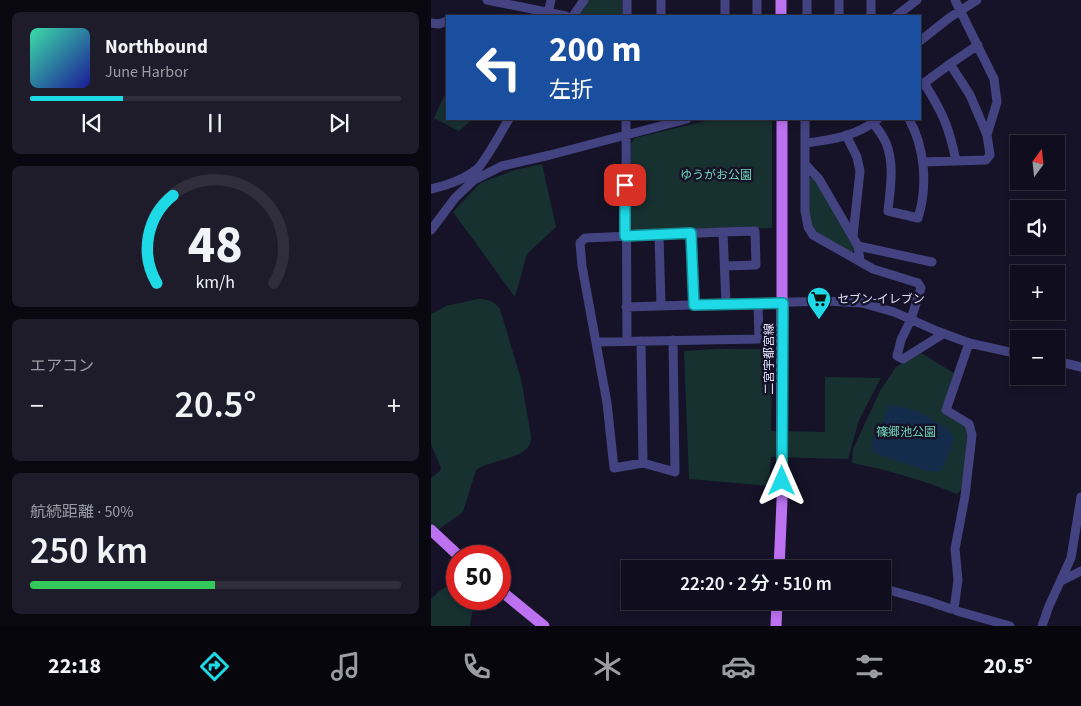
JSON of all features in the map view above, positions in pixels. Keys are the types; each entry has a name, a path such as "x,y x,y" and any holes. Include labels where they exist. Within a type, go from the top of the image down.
{"main road":[{"path":"781,0 781,15"},
{"name":"二宮宇都宮線","path":"779,560 782,500 782,120"},
{"path":"431,530 447,545"},
{"path":"511,599 545,626"},
{"path":"776,626 777,610"}],"street":[{"path":"487,0 513,3 560,15"},
{"path":"548,13 551,0"},
{"path":"574,15 584,0"},
{"path":"627,0 627,15"},
{"path":"661,0 661,15"},
{"path":"725,0 725,15"},
{"path":"757,0 757,15"},
{"path":"807,0 807,15"},
{"path":"839,0 839,15"},
{"path":"871,0 871,15"},
{"path":"904,0 904,10"},
{"path":"897,15 917,0"},
{"path":"955,0 994,79 997,102 987,136"},
{"path":"921,40 959,10 977,0"},
{"path":"431,23 439,24 446,21"},
{"path":"956,161 949,130 940,109 922,85 978,45"},
{"path":"923,162 987,160 990,156 987,136 970,95 950,64"},
{"path":"431,189 447,186 479,168 508,120"},
{"path":"626,120 625,236 627,341"},
{"path":"431,230 474,180 502,166 683,120"},
{"path":"805,120 805,211 808,227 813,235 873,269 917,283 921,288 911,319 901,340 897,356 903,359 943,334"},
{"path":"805,143 832,140 845,136 876,121 886,142 890,158 891,178 888,211 918,218 921,210 923,162 916,132 910,120"},
{"path":"845,136 857,157 860,171 853,237"},
{"path":"806,165 819,179 859,246 860,261"},
{"path":"447,186 455,189 460,194"},
{"path":"723,232 727,304"},
{"path":"673,340 675,472 643,463 614,468 607,403 582,266 580,243 585,238 755,232 756,265 725,266"},
{"path":"691,233 694,305"},
{"path":"659,234 661,306"},
{"path":"859,246 933,262"},
{"path":"626,307 826,301 851,302 894,312 943,334 969,343 1010,352"},
{"path":"596,342 759,339 758,304"},
{"path":"641,341 643,463"},
{"path":"954,609 958,580 955,549 965,496 971,435 969,424 946,410 969,343"},
{"path":"1065,364 1081,367"},
{"path":"1042,626 1071,558 1081,497"},
{"path":"1061,581 1081,571"},
{"path":"891,591 954,609 957,612 1010,626"}],"green space":[{"path":"587,0 622,0 622,15 580,15 579,13"},
{"path":"446,92 446,120 472,120 459,131 434,118"},
{"name":"ゆうがお公園","path":"710,120 772,120 772,228 634,231 631,227 631,143 635,138"},
{"path":"542,164 556,227 527,254 515,297 453,212 480,183 515,170"},
{"path":"813,177 856,249 851,253 823,238 811,227 807,210 808,179"},
{"path":"478,299 491,301 500,309 521,379 531,442 528,447 517,455 488,464 476,470 463,512 431,535 431,478 441,468 431,444 431,314 446,306"},
{"path":"772,349 771,431 825,432 825,377 881,378 859,420 848,459 771,457 769,486 689,479 684,351"},
{"name":"篠郷池公園","path":"921,353 954,373 943,412 967,426 969,436 964,487 957,494 905,476 852,463 853,449 880,391 896,367"},
{"path":"446,587 446,610 472,610 470,626 431,626 431,599"}],"water":[{"path":"891,405 921,413 952,433 951,449 940,471 920,469 873,452 871,441 883,422 887,409"}],"place":[{"name":"セブン-イレブン","path":"819,320"}],"route":[{"path":"625,185 625,236 691,233 694,305 783,303 782,481"}]}
